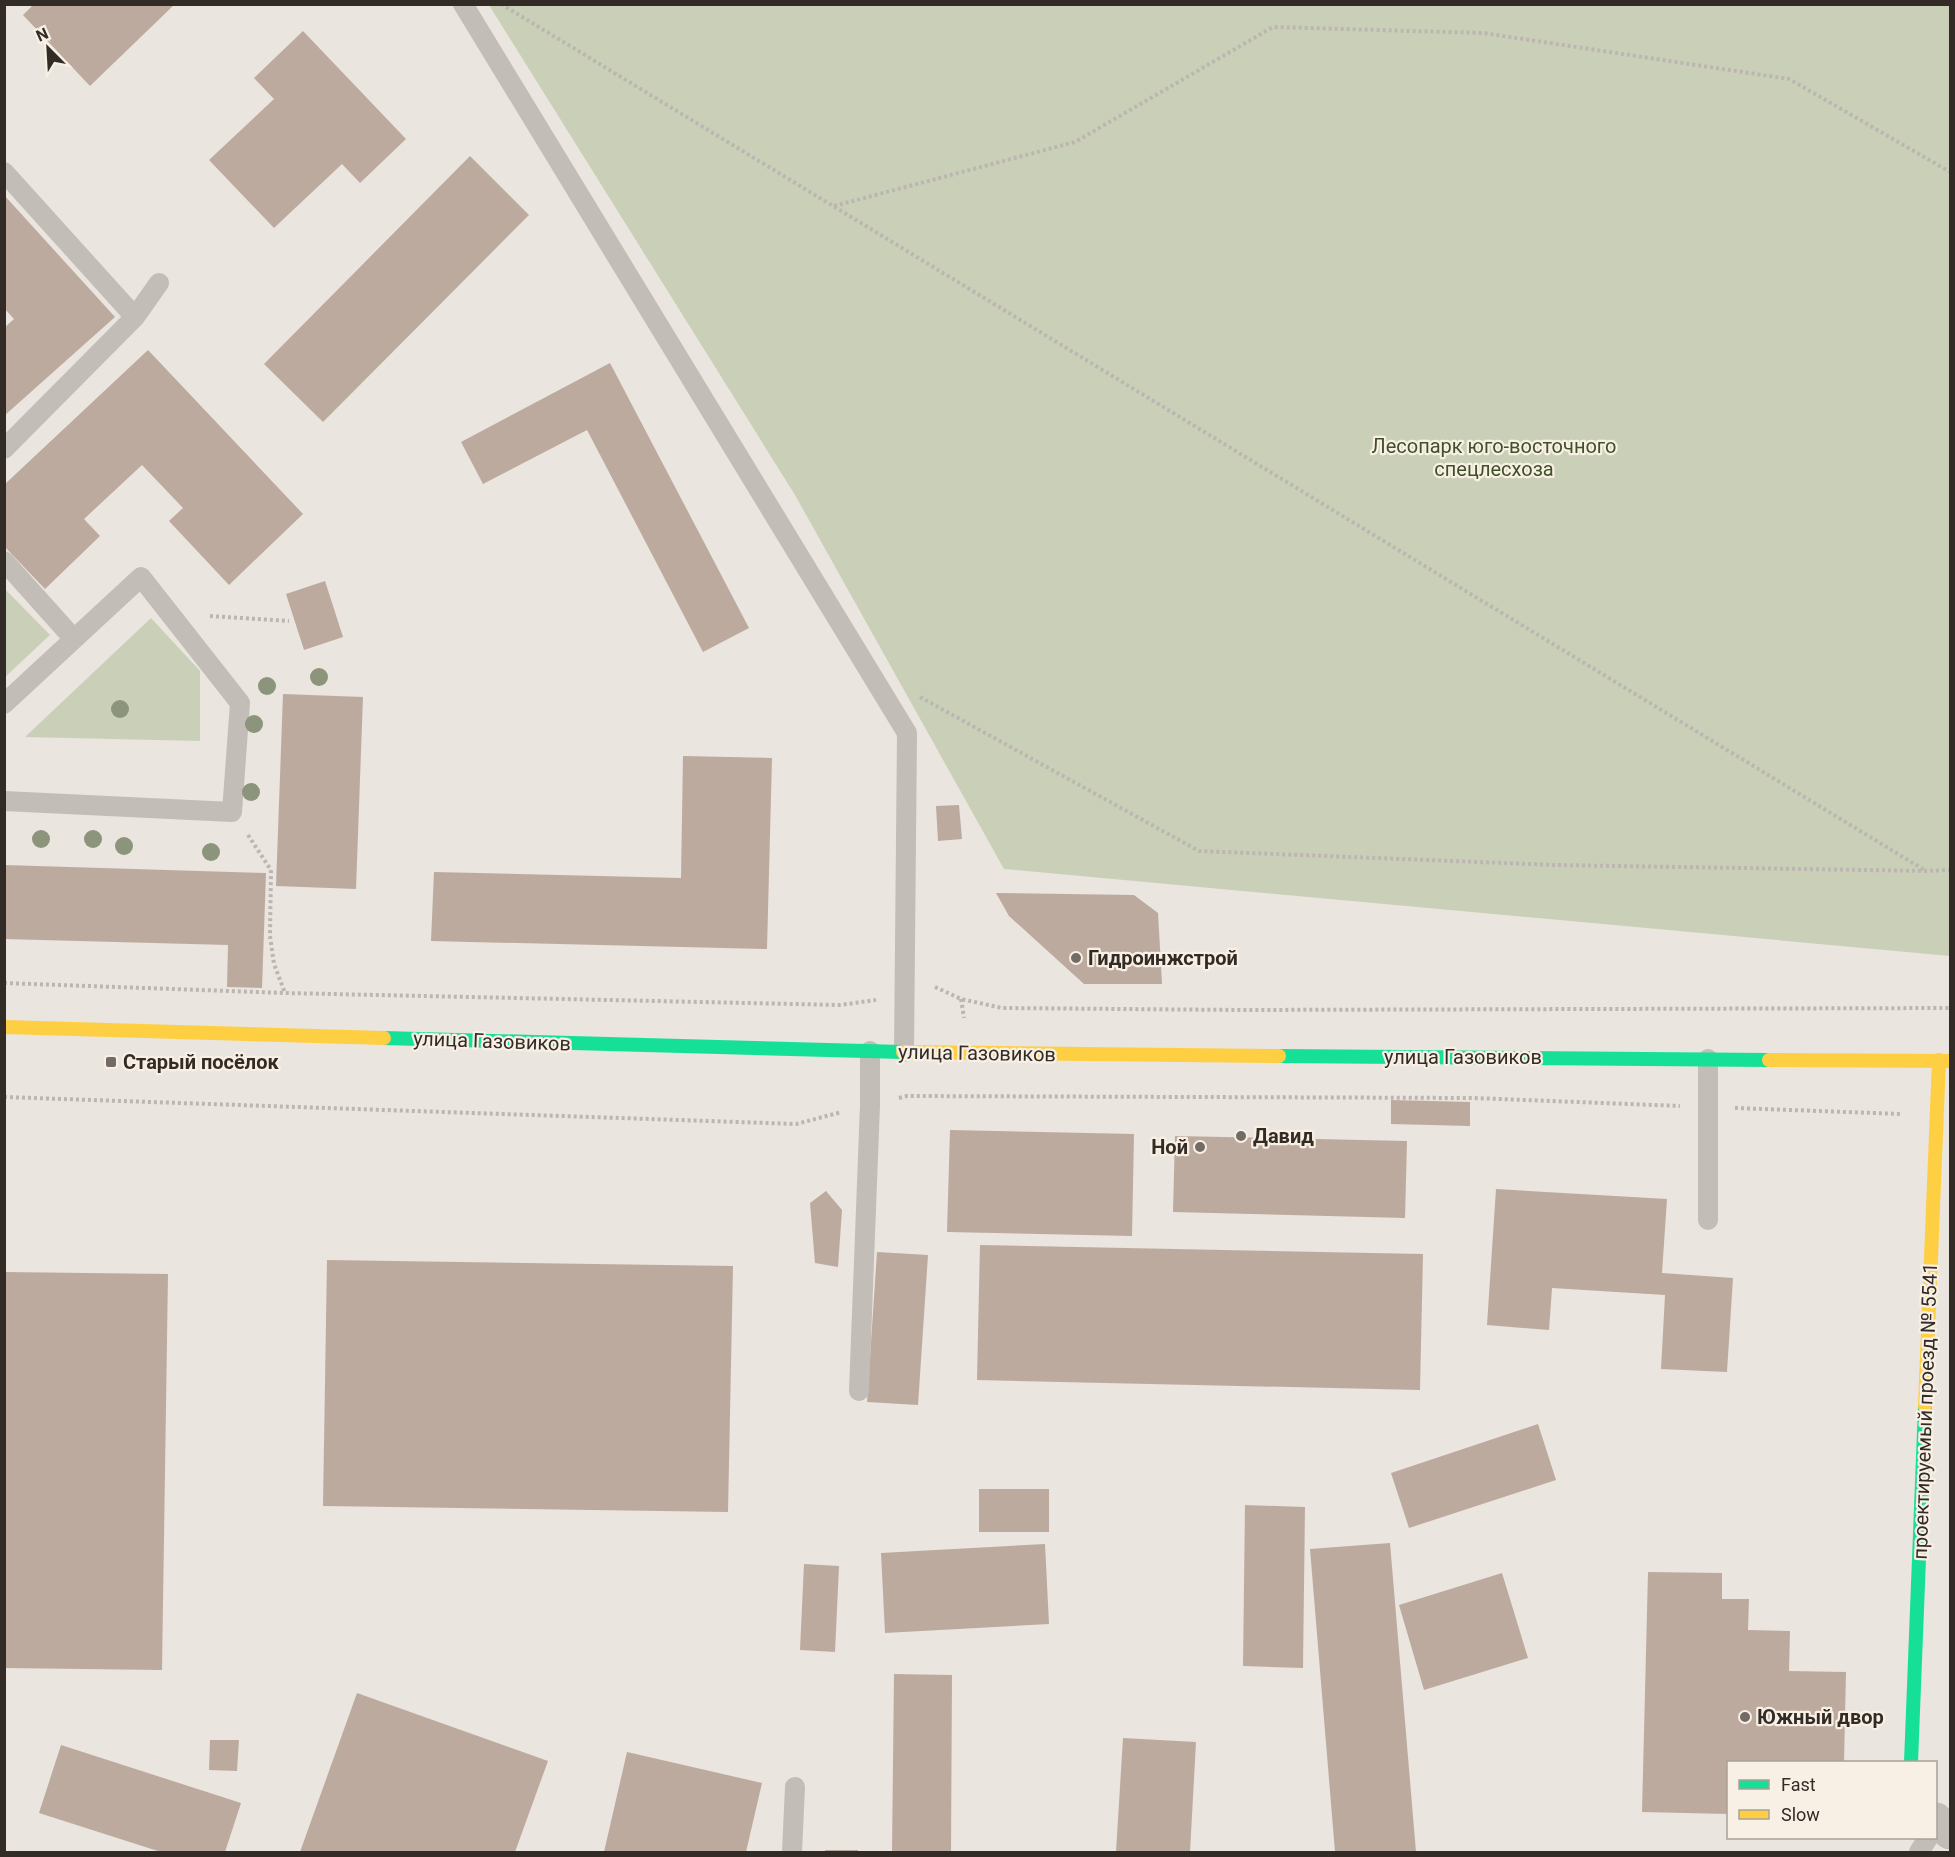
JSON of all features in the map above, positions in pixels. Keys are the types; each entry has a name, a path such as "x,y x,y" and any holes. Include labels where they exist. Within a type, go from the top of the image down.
{"street":[{"name":"улица Газовиков","path":"4,1027 904,1052 1945,1061"},
{"name":"проектируемый проезд № 5541","path":"1911,1761 1937,1116 1945,1061"}],"lane":[{"path":"463,4 908,733 904,1052"},
{"path":"4,172 135,317"},
{"path":"4,449 135,317 159,283"},
{"path":"4,561 74,638"},
{"path":"4,704 141,577 240,702 232,812 4,801"},
{"path":"858,1391 870,1105 870,1051"},
{"path":"1708,1059 1708,1220"},
{"path":"792,1852 795,1787"},
{"path":"1919,1852 1929,1839"}],"path":[{"path":"501,4 1926,871"},
{"path":"834,206 1076,142 1273,27 1483,33 1789,79 1950,172"},
{"path":"170,614 289,621"},
{"path":"911,692 1199,851 1554,865 1950,870"},
{"path":"232,812 271,870 270,936 274,964 285,993"},
{"path":"4,983 285,993 840,1005 905,997 935,988"},
{"path":"961,999 1002,1008 1243,1011 1950,1008"},
{"path":"4,1097 795,1124 907,1096 1474,1098 1937,1116"}],"green space":[{"name":"Лесопарк юго-восточного спецлесхоза","path":"489,5 1950,5 1950,956 1004,869 795,495"},
{"path":"4,589 50,635 5,677"},
{"path":"151,618 200,671 200,741 25,737"}],"building":[{"path":"34,4 175,4 90,86 23,15"},
{"path":"303,31 406,139 360,183 342,164 274,228 209,160 274,99 254,78"},
{"path":"470,156 529,215 323,422 264,364"},
{"path":"4,195 115,317 4,416 4,328 14,319 4,308"},
{"path":"148,350 303,514 229,585 169,521 183,508 142,465 84,519 100,536 45,589 4,546 4,485"},
{"path":"610,363 749,628 703,652 587,430 483,484 461,442"},
{"path":"325,581 343,637 304,650 286,594"},
{"path":"283,694 363,697 356,889 276,886"},
{"path":"683,756 772,758 767,949 431,941 434,872 681,878"},
{"path":"959,805 962,839 938,841 936,806"},
{"path":"4,865 266,873 262,988 227,987 228,945 4,939"},
{"path":"996,893 1134,895 1158,913 1162,984 1084,984 1009,916"},
{"path":"1391,1100 1470,1102 1470,1126 1391,1124"},
{"path":"950,1130 1134,1134 1132,1236 947,1232"},
{"path":"1175,1136 1407,1141 1405,1218 1173,1212"},
{"path":"1496,1189 1667,1199 1662,1273 1733,1278 1727,1372 1661,1369 1665,1295 1552,1288 1549,1330 1487,1325"},
{"path":"826,1191 842,1210 838,1267 815,1263 810,1203"},
{"path":"980,1245 1423,1254 1420,1390 977,1380"},
{"path":"877,1252 928,1255 918,1405 867,1402"},
{"path":"327,1260 733,1266 728,1512 323,1506"},
{"path":"4,1272 168,1274 162,1670 4,1668"},
{"path":"1538,1424 1556,1480 1409,1528 1391,1473"},
{"path":"979,1489 1049,1489 1049,1532 979,1532"},
{"path":"1245,1505 1305,1507 1303,1668 1243,1666"},
{"path":"1390,1543 1416,1852 1335,1852 1310,1549"},
{"path":"1045,1544 1049,1624 885,1633 881,1553"},
{"path":"804,1564 839,1566 835,1652 800,1650"},
{"name":"Южный двор","path":"1648,1572 1722,1573 1722,1599 1749,1599 1748,1630 1790,1631 1789,1671 1846,1672 1844,1761 1727,1761 1727,1814 1642,1812"},
{"path":"1502,1573 1528,1658 1424,1690 1399,1605"},
{"path":"894,1674 952,1675 951,1852 892,1852"},
{"path":"357,1693 548,1761 515,1852 300,1852"},
{"path":"1123,1738 1196,1742 1190,1852 1116,1852"},
{"path":"210,1740 239,1740 237,1771 209,1770"},
{"path":"61,1745 241,1803 225,1852 161,1852 39,1813"},
{"path":"627,1752 762,1783 746,1852 604,1852"},
{"path":"825,1850 858,1850 858,1852 825,1852"}],"traffic: fast":[{"path":"384,1038 903,1052"},
{"path":"1279,1056 1769,1060"},
{"path":"1911,1761 1925,1406"}],"traffic: slow":[{"path":"4,1027 384,1038"},
{"path":"903,1052 1279,1056"},
{"path":"1769,1060 1950,1061"},
{"path":"1925,1406 1939,1060"}],"place":[{"name":"Гидроинжстрой","path":"1076,958"},
{"name":"Старый посёлок","path":"111,1062"},
{"name":"Давид","path":"1241,1136"},
{"name":"Ной","path":"1200,1147"},
{"name":"Южный двор","path":"1745,1717"}]}
